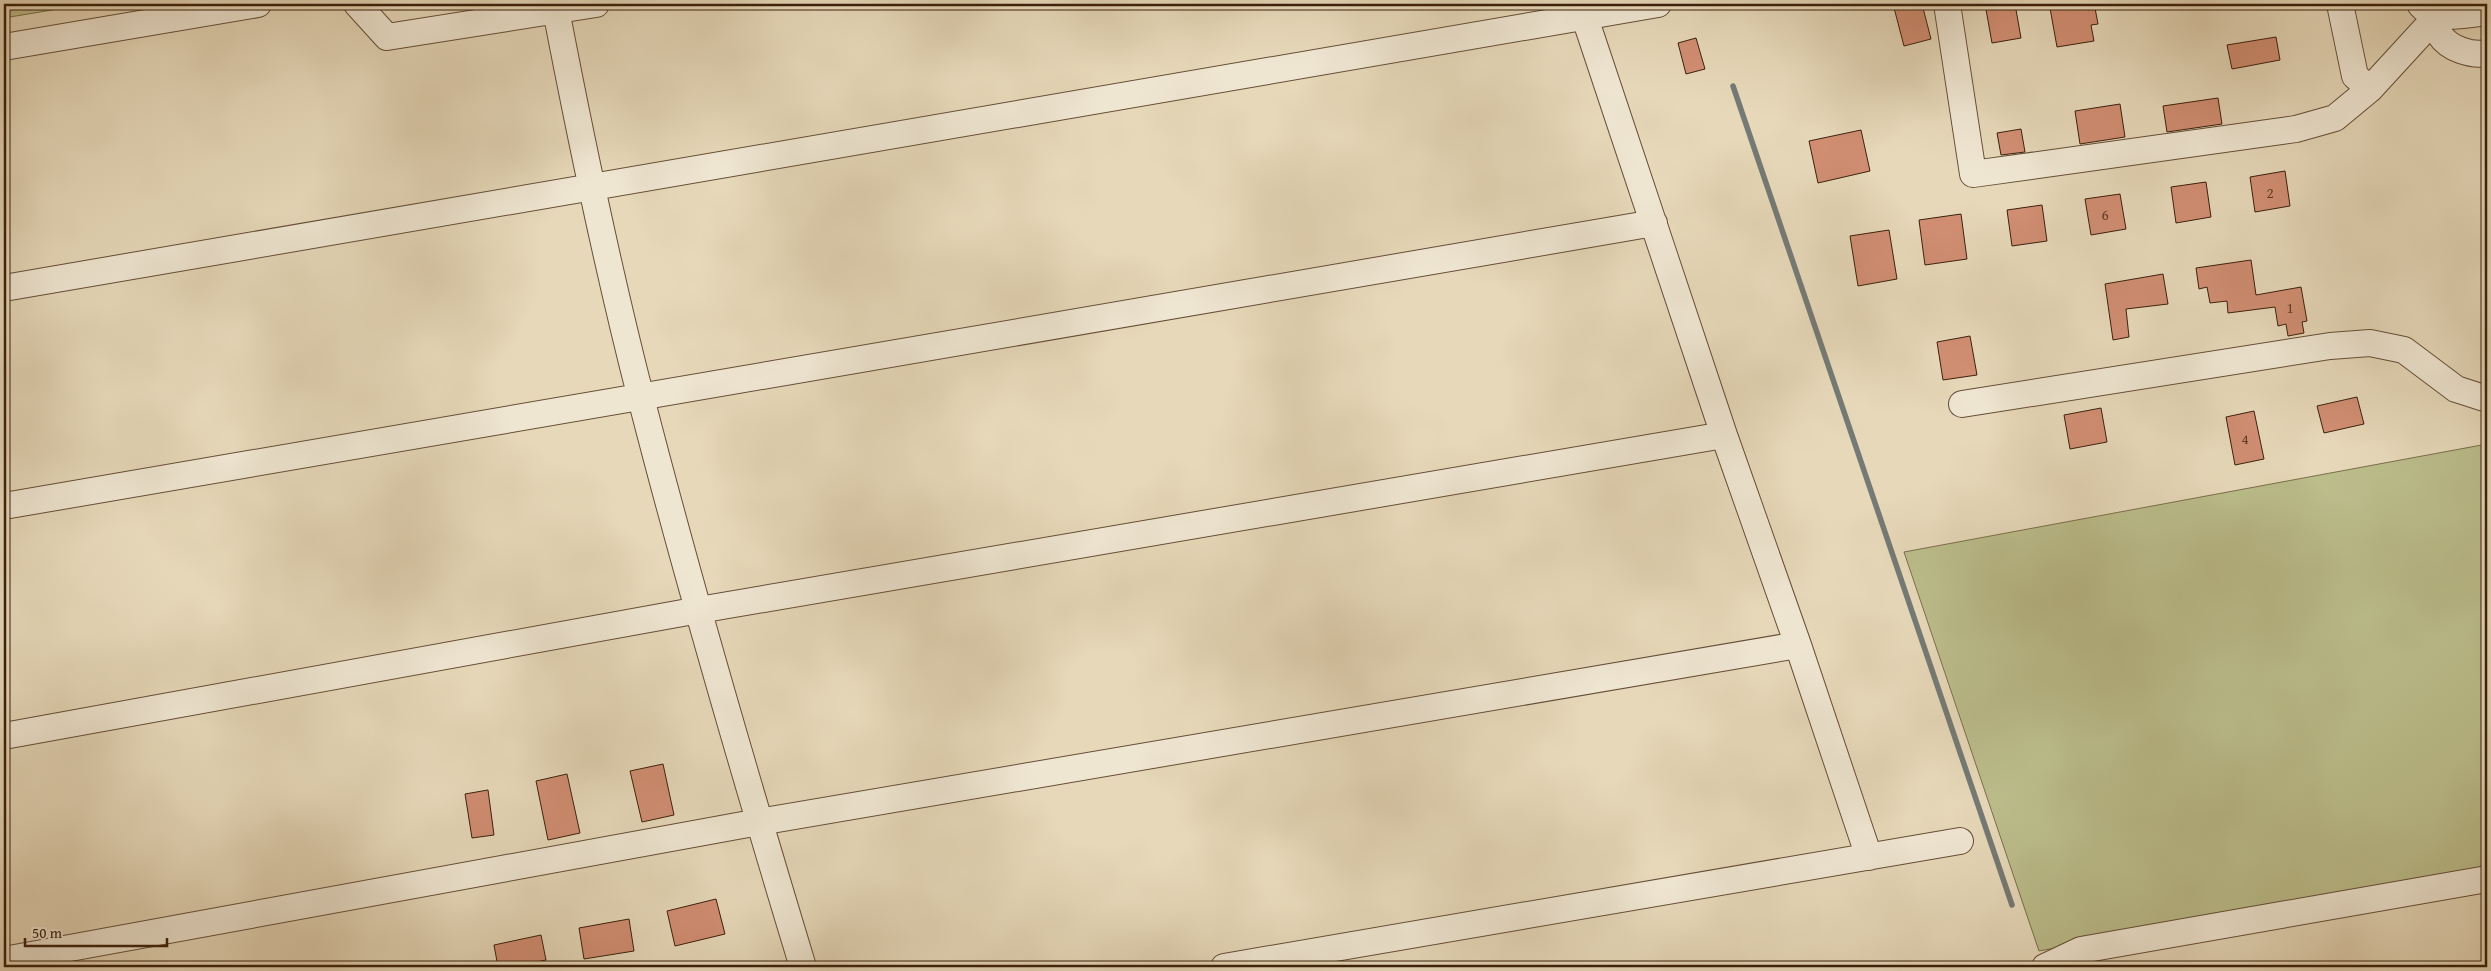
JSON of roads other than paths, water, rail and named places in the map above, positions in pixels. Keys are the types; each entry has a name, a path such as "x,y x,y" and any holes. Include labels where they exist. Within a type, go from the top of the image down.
{"street":[{"path":"4,47 258,4"},
{"path":"357,4 387,37 596,4"},
{"path":"4,288 1586,18 1658,4"},
{"path":"1947,4 1973,174 2296,129 2335,118 2370,90 2428,10"},
{"path":"2340,4 2355,76 2370,90"},
{"path":"556,10 591,188 641,398 759,822 803,967"},
{"path":"2428,10 2487,12"},
{"path":"2428,10 2440,35 2454,48 2482,54 2487,53"},
{"path":"1586,18 1724,435 1798,645 1869,857"},
{"path":"4,506 1654,223"},
{"path":"1962,404 2330,346 2370,343 2404,350 2456,389 2487,399"},
{"path":"4,736 699,610 1724,435"},
{"path":"4,960 759,822 1798,645"},
{"path":"1224,967 1960,841"},
{"path":"2045,967 2081,950 2487,879"}],"waterway":[{"path":"1733,86 2012,905"}]}
